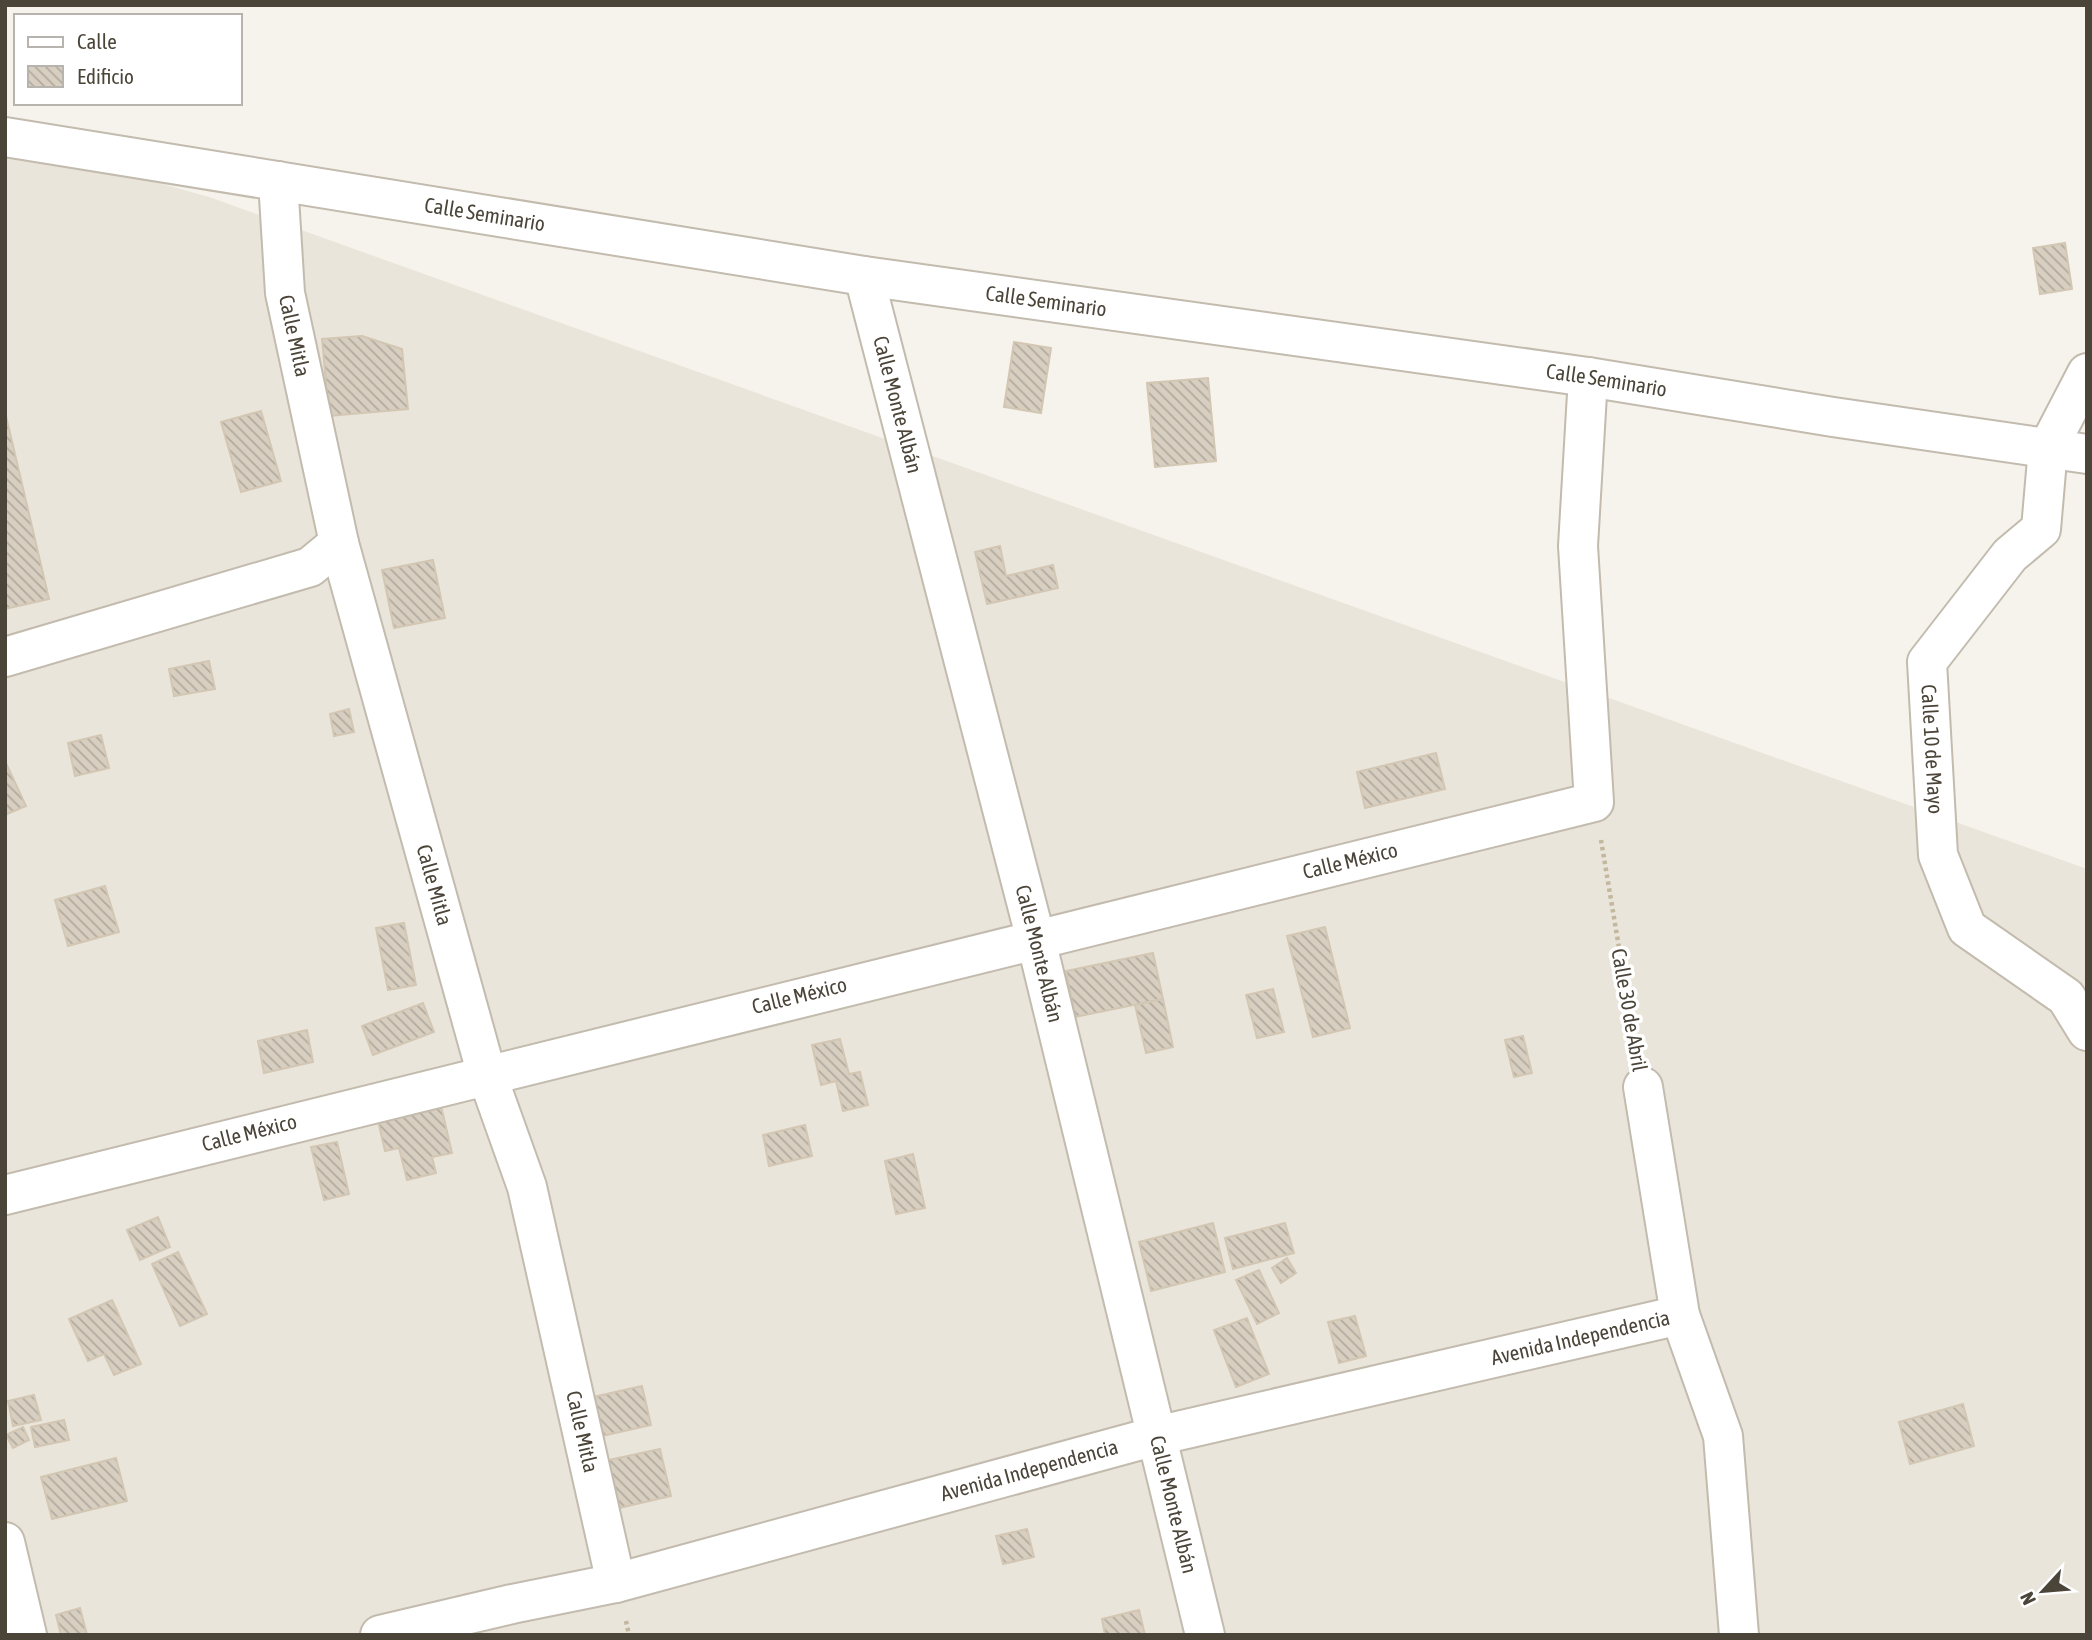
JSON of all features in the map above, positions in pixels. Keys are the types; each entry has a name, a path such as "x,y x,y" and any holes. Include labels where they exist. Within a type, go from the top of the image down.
{"street":[{"name":"Calle Seminario","path":"5,137 864,276 1588,377 2087,454"},
{"name":"Calle Mitla","path":"278,181 285,293 339,544 486,1072 527,1187 615,1583"},
{"name":"Calle Monte Albán","path":"864,276 1035,936 1205,1635"},
{"path":"2048,448 2087,373"},
{"path":"1588,377 1578,546 1594,802"},
{"name":"Calle 10 de Mayo","path":"2048,448 2041,528 2010,555 1927,662 1938,855 1968,928 2066,998 2087,1031"},
{"path":"5,657 310,567 339,544"},
{"name":"Calle México","path":"5,1195 1035,936 1594,802"},
{"name":"Calle 30 de Abril","path":"1643,1087 1680,1315 1723,1436 1739,1635"},
{"name":"Avenida Independencia","path":"380,1635 615,1583 1156,1436 1680,1315"},
{"path":"5,1542 27,1635"}],"path":[{"name":"Calle 30 de Abril","path":"1594,802 1643,1087"}],"shaded area":[{"path":"5,140 209,197 2087,869 2087,1635 5,1635"}],"building":[{"path":"2065,243 2072,289 2040,294 2033,248"},
{"path":"362,336 402,349 408,409 329,416 322,339"},
{"path":"1014,342 1051,348 1041,413 1004,407"},
{"path":"1208,378 1216,461 1155,467 1147,383"},
{"path":"261,411 281,481 241,492 221,422"},
{"path":"5,417 49,599 5,609"},
{"path":"1000,546 1006,576 1053,565 1058,588 987,604 975,552"},
{"path":"433,560 445,618 394,628 382,570"},
{"path":"209,661 215,689 174,696 169,669"},
{"path":"349,709 354,732 334,736 330,714"},
{"path":"101,735 109,768 75,776 68,743"},
{"path":"1436,753 1445,789 1365,808 1357,772"},
{"path":"5,761 26,806 5,815"},
{"path":"105,886 119,932 68,946 55,900"},
{"path":"404,923 416,985 388,990 376,928"},
{"path":"1325,927 1350,1028 1313,1037 1287,936"},
{"path":"1153,953 1163,999 1075,1017 1066,971"},
{"path":"1273,989 1284,1032 1257,1038 1246,995"},
{"path":"1163,999 1173,1047 1146,1053 1135,1005"},
{"path":"423,1003 434,1032 373,1055 362,1026"},
{"path":"307,1030 313,1062 264,1073 258,1041"},
{"path":"1523,1036 1532,1073 1514,1077 1505,1040"},
{"path":"840,1039 849,1074 860,1072 868,1105 843,1111 836,1081 821,1085 812,1045"},
{"path":"441,1106 452,1153 432,1157 436,1173 407,1180 399,1148 385,1151 378,1121"},
{"path":"805,1125 812,1156 769,1166 763,1135"},
{"path":"337,1142 349,1194 324,1200 311,1147"},
{"path":"913,1154 925,1208 896,1214 885,1161"},
{"path":"158,1217 170,1247 140,1260 127,1230"},
{"path":"1213,1223 1225,1272 1151,1291 1139,1242"},
{"path":"1285,1223 1294,1253 1233,1269 1225,1238"},
{"path":"178,1252 207,1314 180,1326 152,1264"},
{"path":"1287,1258 1296,1273 1281,1283 1272,1268"},
{"path":"1259,1270 1279,1313 1257,1324 1236,1280"},
{"path":"112,1300 141,1364 114,1375 104,1354 88,1361 69,1319"},
{"path":"1355,1316 1366,1356 1339,1363 1328,1322"},
{"path":"1247,1318 1269,1374 1236,1387 1214,1330"},
{"path":"642,1386 651,1425 602,1436 593,1397"},
{"path":"34,1395 41,1420 13,1426 8,1401"},
{"path":"1963,1404 1974,1446 1910,1464 1899,1422"},
{"path":"64,1420 69,1440 35,1447 31,1427"},
{"path":"23,1427 29,1440 13,1448 6,1435"},
{"path":"660,1449 671,1496 615,1509 604,1461"},
{"path":"116,1458 127,1501 52,1519 41,1477"},
{"path":"1027,1529 1034,1557 1003,1564 996,1536"},
{"path":"80,1608 87,1635 61,1635 56,1615"},
{"path":"1139,1610 1145,1635 1105,1635 1102,1619"}]}
